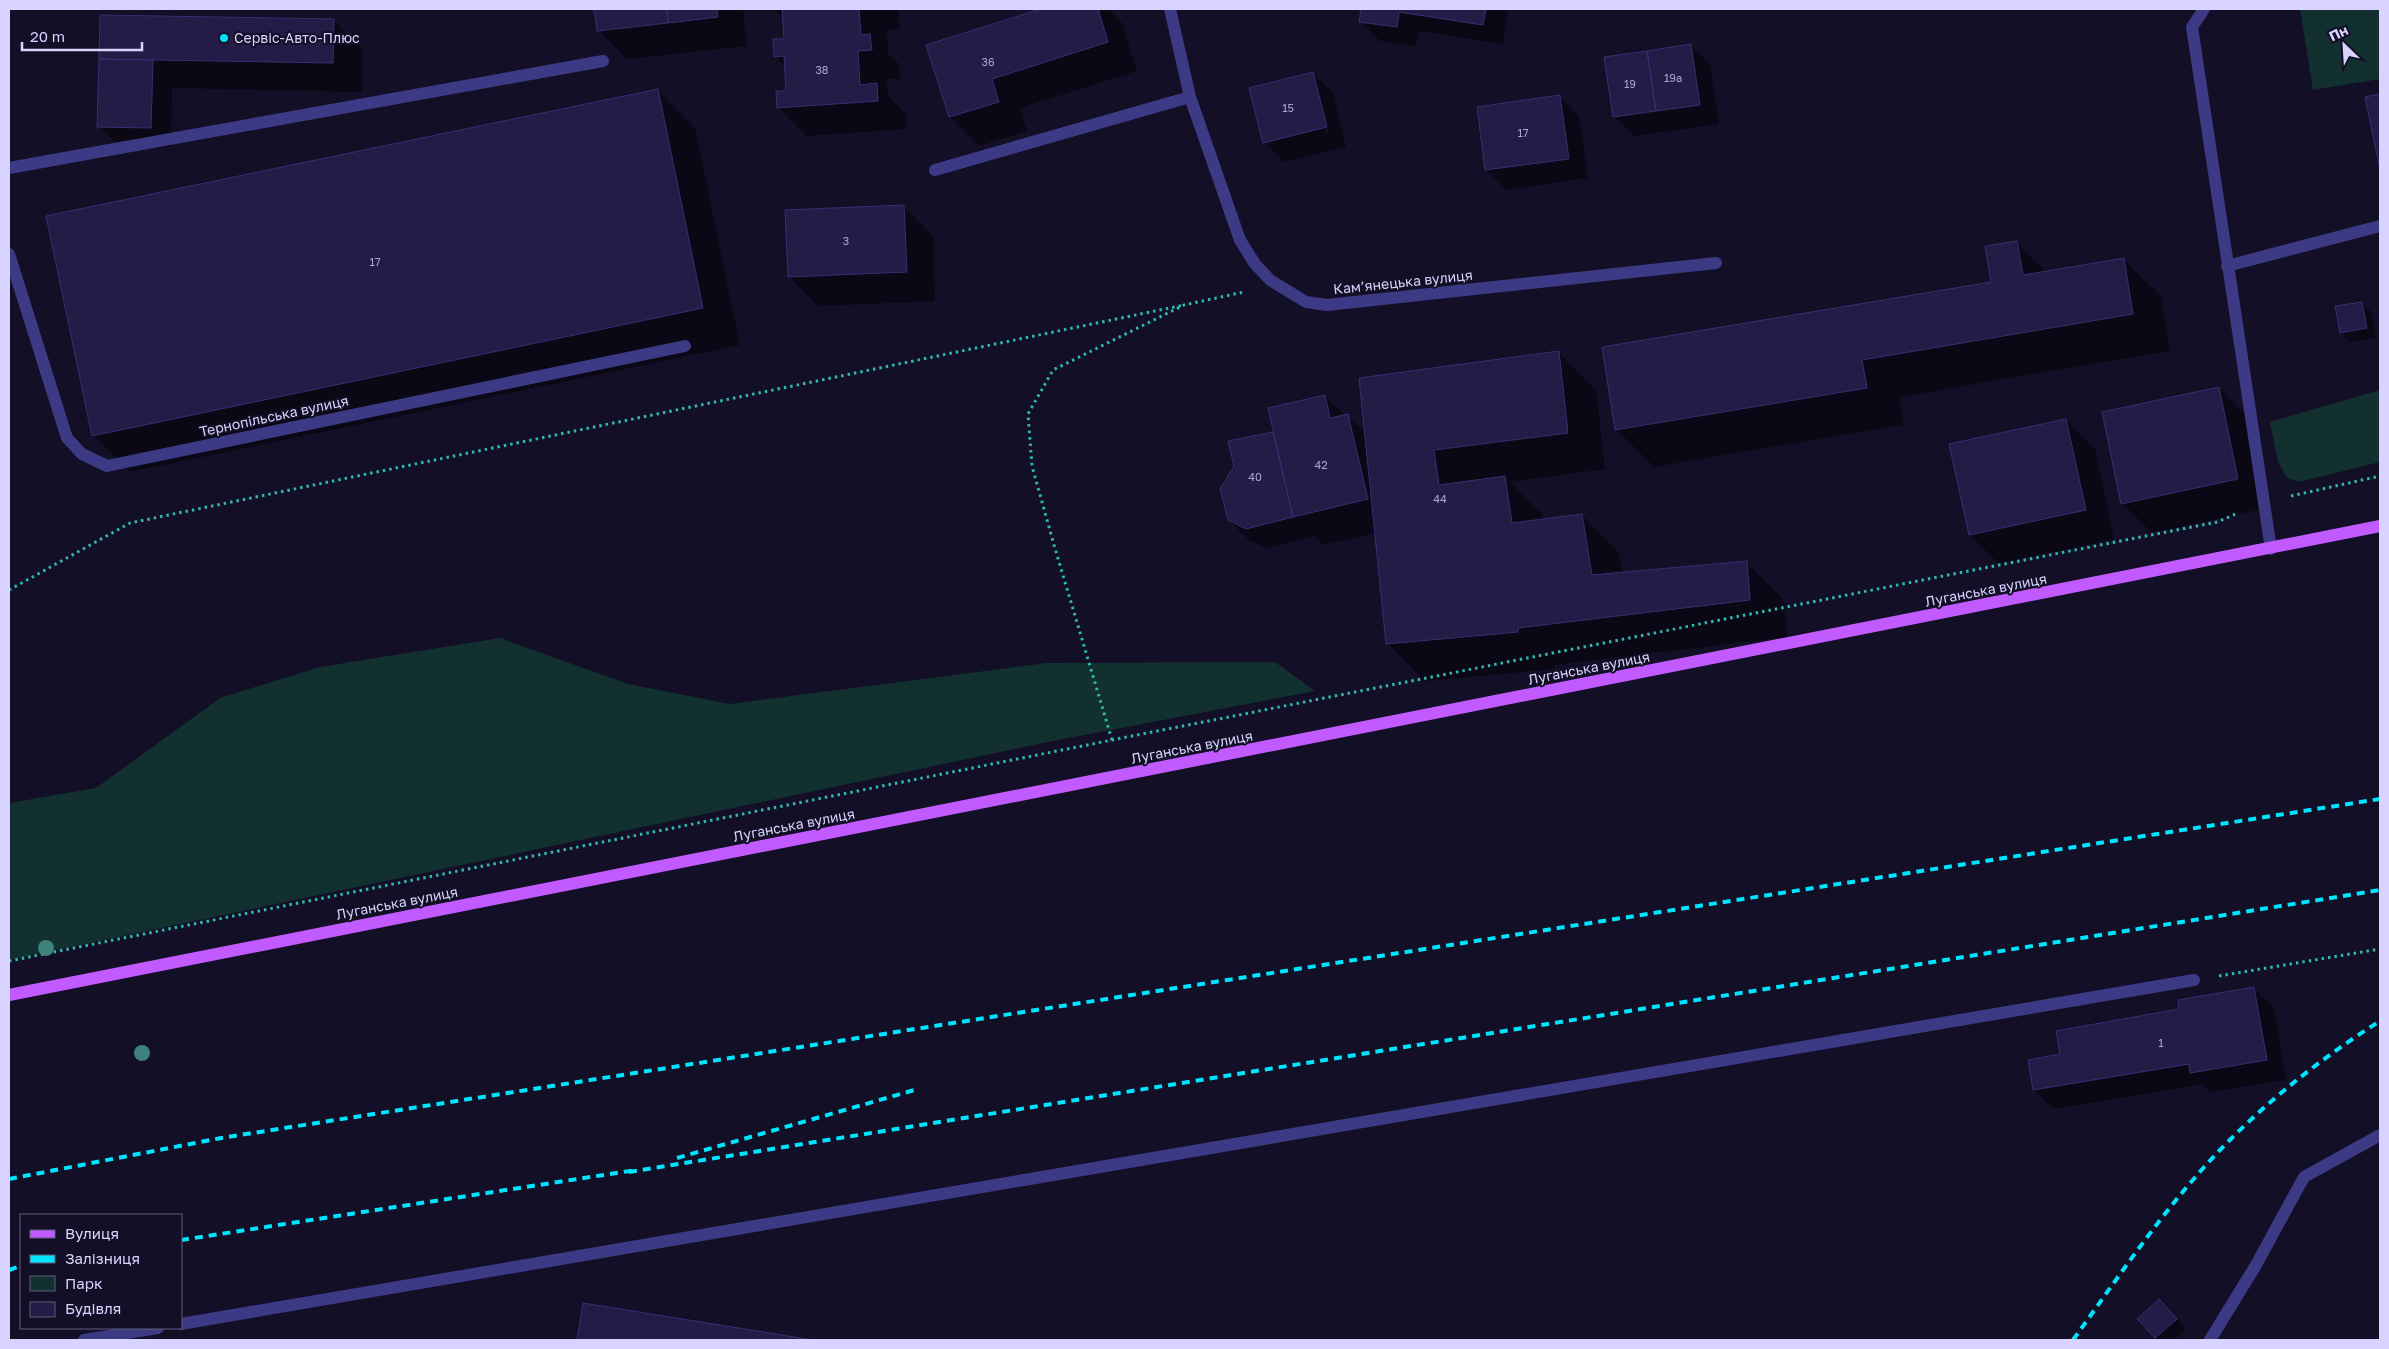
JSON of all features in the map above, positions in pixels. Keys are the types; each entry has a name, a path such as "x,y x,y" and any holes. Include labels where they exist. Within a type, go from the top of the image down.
{"main road":[{"name":"Луганська вулиця","path":"9,995 2380,526"}],"street":[{"name":"Камʼянецька вулиця","path":"1170,9 1190,97 1240,240 1255,264 1270,280 1288,293 1306,302 1327,305 1716,263"},
{"path":"2204,9 2192,27 2271,549"},
{"path":"9,168 603,61"},
{"path":"935,170 1190,97"},
{"path":"2227,266 2380,226"},
{"name":"Тернопільська вулиця","path":"9,254 67,438 82,454 107,466 684,346"},
{"path":"182,1324 2194,980"},
{"path":"2210,1340 2256,1265 2304,1177 2380,1135"},
{"path":"84,1340 152,1329"}],"path":[{"path":"9,590 130,523 1242,293 1270,280"},
{"path":"1112,740 1032,466 1028,414 1053,370 1184,305"},
{"path":"9,961 1112,740 2217,522 2263,502 2380,476"},
{"path":"2194,980 2380,949"}],"green space":[{"path":"2300,9 2380,9 2380,79 2313,90"},
{"path":"2380,390 2380,462 2299,482 2287,478 2278,462 2270,422"},
{"path":"500,638 628,684 730,704 1046,663 1275,662 1315,691 1053,741 9,960 9,803 96,788 220,698 320,667"}],"building":[{"path":"594,9 667,9 668,23 597,31"},
{"path":"667,9 717,9 718,17 668,23"},
{"path":"782,9 859,9 861,35 870,34 872,50 858,51 860,85 877,83 878,101 777,108 776,91 786,91 784,56 774,57 773,39 784,39"},
{"path":"1041,9 1098,9 1108,42 992,79 999,102 949,117 926,45"},
{"path":"1361,9 1486,9 1483,25 1399,12 1397,27 1359,22"},
{"path":"100,15 334,19 333,63 99,59"},
{"path":"1691,44 1700,105 1656,111 1647,51"},
{"path":"1647,51 1656,111 1613,117 1604,57"},
{"path":"99,59 153,60 151,128 97,127"},
{"path":"1313,72 1327,127 1263,143 1249,88"},
{"path":"658,89 703,308 92,436 46,216"},
{"path":"2380,94 2380,169 2365,97"},
{"path":"1560,95 1569,159 1485,170 1477,107"},
{"path":"904,205 907,272 788,277 785,210"},
{"path":"2017,241 2023,275 2124,258 2133,314 1862,360 1867,388 1615,430 1602,347 1991,282 1985,246"},
{"path":"2362,302 2367,328 2340,333 2335,306"},
{"path":"1559,351 1568,433 1434,450 1439,485 1505,476 1512,523 1582,514 1592,575 1747,561 1750,600 1518,628 1518,632 1386,644 1359,378"},
{"path":"2219,387 2238,479 2121,504 2102,412"},
{"path":"1325,395 1330,418 1348,414 1368,499 1293,517 1268,408"},
{"path":"2066,419 2086,510 1969,535 1949,444"},
{"path":"1273,432 1293,517 1246,529 1228,520 1220,489 1234,466 1228,441"},
{"path":"2254,987 2267,1060 2190,1073 2189,1064 2033,1090 2028,1060 2060,1054 2056,1031 2179,1009 2178,1000"},
{"path":"2159,1299 2177,1319 2155,1338 2137,1319"},
{"path":"583,1303 813,1340 577,1340"}],"railway":[{"path":"9,1179 221,1138 2380,799"},
{"path":"629,1172 2380,890"},
{"path":"2073,1340 2162,1218 2200,1171 2221,1149 2277,1096 2338,1049 2380,1021"},
{"path":"677,1158 918,1089"},
{"path":"182,1240 636,1170"},
{"path":"9,1270 20,1266"}],"place":[{"name":"Сервіс-Авто-Плюс","path":"224,38"}]}
